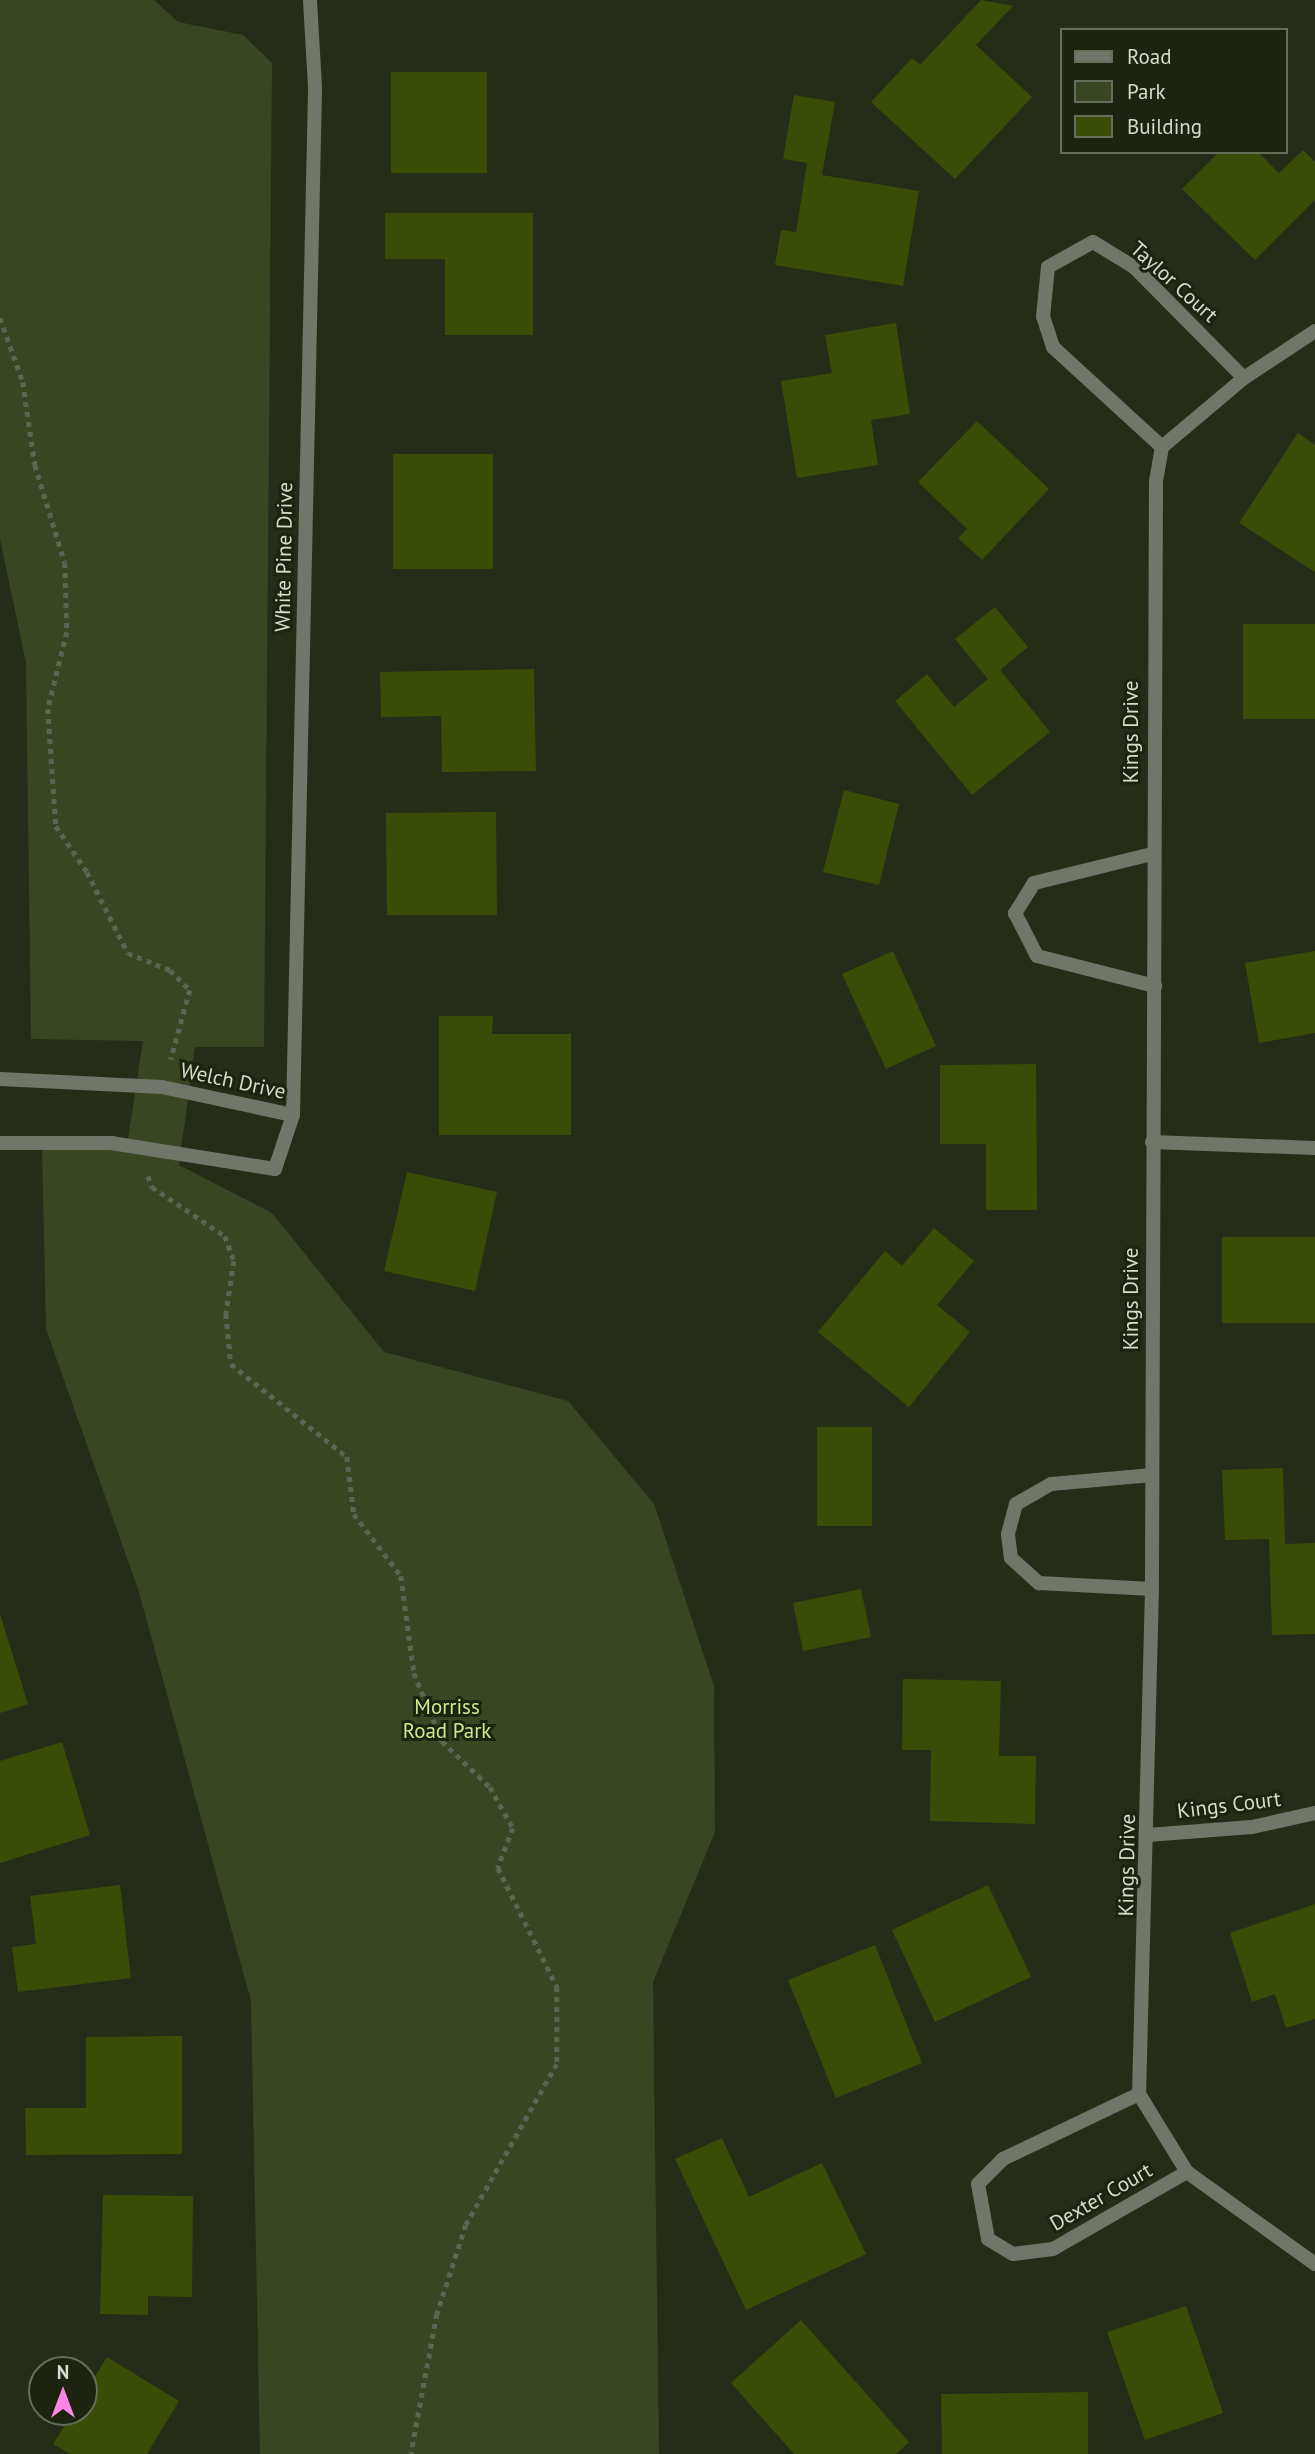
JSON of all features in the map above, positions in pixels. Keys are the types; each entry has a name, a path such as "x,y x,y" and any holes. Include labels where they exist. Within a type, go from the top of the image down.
{"street":[{"name":"White Pine Drive","path":"293,1115 315,87 310,0"},
{"name":"Taylor Court","path":"1162,447 1053,347 1043,317 1048,267 1093,242 1133,267 1244,378"},
{"path":"1162,447 1244,378 1315,331"},
{"name":"Kings Drive","path":"1139,2094 1148,1835 1152,1589 1152,1142 1155,986 1152,642 1162,447"},
{"path":"1152,853 1034,883 1015,913 1037,956 1155,986"},
{"name":"Welch Drive","path":"0,1079 162,1087 293,1115 275,1169 149,1149 0,1143"},
{"path":"1152,1142 1315,1148"},
{"path":"1152,1475 1051,1484 1016,1504 1008,1534 1011,1558 1039,1583 1152,1589"},
{"name":"Kings Court","path":"1148,1835 1252,1828 1315,1813"},
{"path":"1139,2094 1187,2172 1315,2264"},
{"name":"Dexter Court","path":"1139,2094 1003,2159 978,2184 988,2239 1013,2254 1053,2249 1187,2172"}],"path":[{"path":"0,318 23,382 35,465 65,564 67,632 48,709 56,826 128,953 170,970 190,990 162,1087"},
{"path":"149,1149 145,1169 152,1187 225,1236 234,1261 226,1314 231,1364 347,1457 354,1514 401,1576 414,1673 442,1741 490,1787 513,1828 498,1868 556,1987 556,2064 466,2225 437,2314 411,2454"}],"green space":[{"name":"Morriss Road Park","path":"0,0 154,0 178,22 243,35 272,63 264,1047 195,1047 179,1165 272,1213 384,1352 568,1401 654,1504 714,1686 715,1832 653,1982 659,2454 260,2454 251,2001 139,1592 46,1329 42,1143 127,1146 143,1041 31,1039 26,663 0,539"}],"building":[{"path":"981,0 1013,6 976,45 1032,97 955,179 871,102 912,58 920,65"},
{"path":"391,72 487,72 487,173 391,173"},
{"path":"794,95 835,102 822,175 919,191 903,286 775,265 781,230 796,232 807,163 783,159"},
{"path":"1303,150 1315,162 1315,200 1255,260 1182,189 1217,154 1260,154 1279,173"},
{"path":"385,213 533,213 533,335 445,335 445,259 385,259"},
{"path":"896,323 910,414 871,420 878,465 797,478 781,381 832,373 825,335"},
{"path":"977,421 1049,489 982,560 958,538 967,529 918,482"},
{"path":"1298,433 1315,445 1315,572 1239,523"},
{"path":"393,454 493,454 493,569 393,569"},
{"path":"995,607 1028,647 1000,670 1050,732 972,795 895,701 927,674 954,707 988,679 955,639"},
{"path":"1243,624 1315,624 1315,719 1243,719"},
{"path":"534,669 536,771 442,772 441,716 381,717 380,672"},
{"path":"844,790 899,804 879,885 823,872"},
{"path":"496,812 497,915 387,915 386,813"},
{"path":"893,951 936,1046 886,1069 842,974"},
{"path":"1315,951 1315,1033 1259,1043 1245,963"},
{"path":"439,1016 493,1016 492,1034 571,1034 571,1135 439,1135"},
{"path":"1036,1064 1037,1210 986,1210 986,1144 940,1144 940,1065"},
{"path":"407,1172 497,1192 475,1291 384,1271"},
{"path":"934,1228 974,1261 937,1305 970,1332 909,1407 818,1332 885,1251 902,1266"},
{"path":"1222,1237 1315,1237 1315,1323 1222,1323"},
{"path":"817,1427 872,1427 872,1526 817,1526"},
{"path":"1283,1468 1285,1544 1315,1543 1315,1634 1272,1635 1269,1539 1225,1540 1222,1470"},
{"path":"861,1589 871,1637 803,1651 793,1603"},
{"path":"0,1614 28,1704 0,1713"},
{"path":"903,1679 1001,1681 999,1756 1036,1756 1035,1824 930,1821 931,1750 902,1750"},
{"path":"62,1742 90,1835 0,1863 0,1761"},
{"path":"120,1885 131,1978 18,1992 12,1947 36,1944 30,1896"},
{"path":"988,1885 1031,1977 935,2022 892,1930"},
{"path":"1315,1904 1315,2019 1286,2028 1275,1994 1252,2002 1230,1933"},
{"path":"875,1945 922,2063 836,2098 788,1980"},
{"path":"182,2036 182,2154 26,2155 25,2108 86,2108 86,2037"},
{"path":"722,2138 749,2197 822,2163 866,2254 746,2310 675,2159"},
{"path":"103,2195 193,2196 192,2297 148,2296 148,2315 100,2314"},
{"path":"1186,2306 1223,2413 1145,2440 1107,2332"},
{"path":"801,2320 909,2442 896,2454 794,2454 731,2383"},
{"path":"107,2357 179,2401 147,2454 70,2454 53,2444 64,2426 98,2426 98,2371"},
{"path":"1088,2392 1088,2454 942,2454 941,2394"}]}
